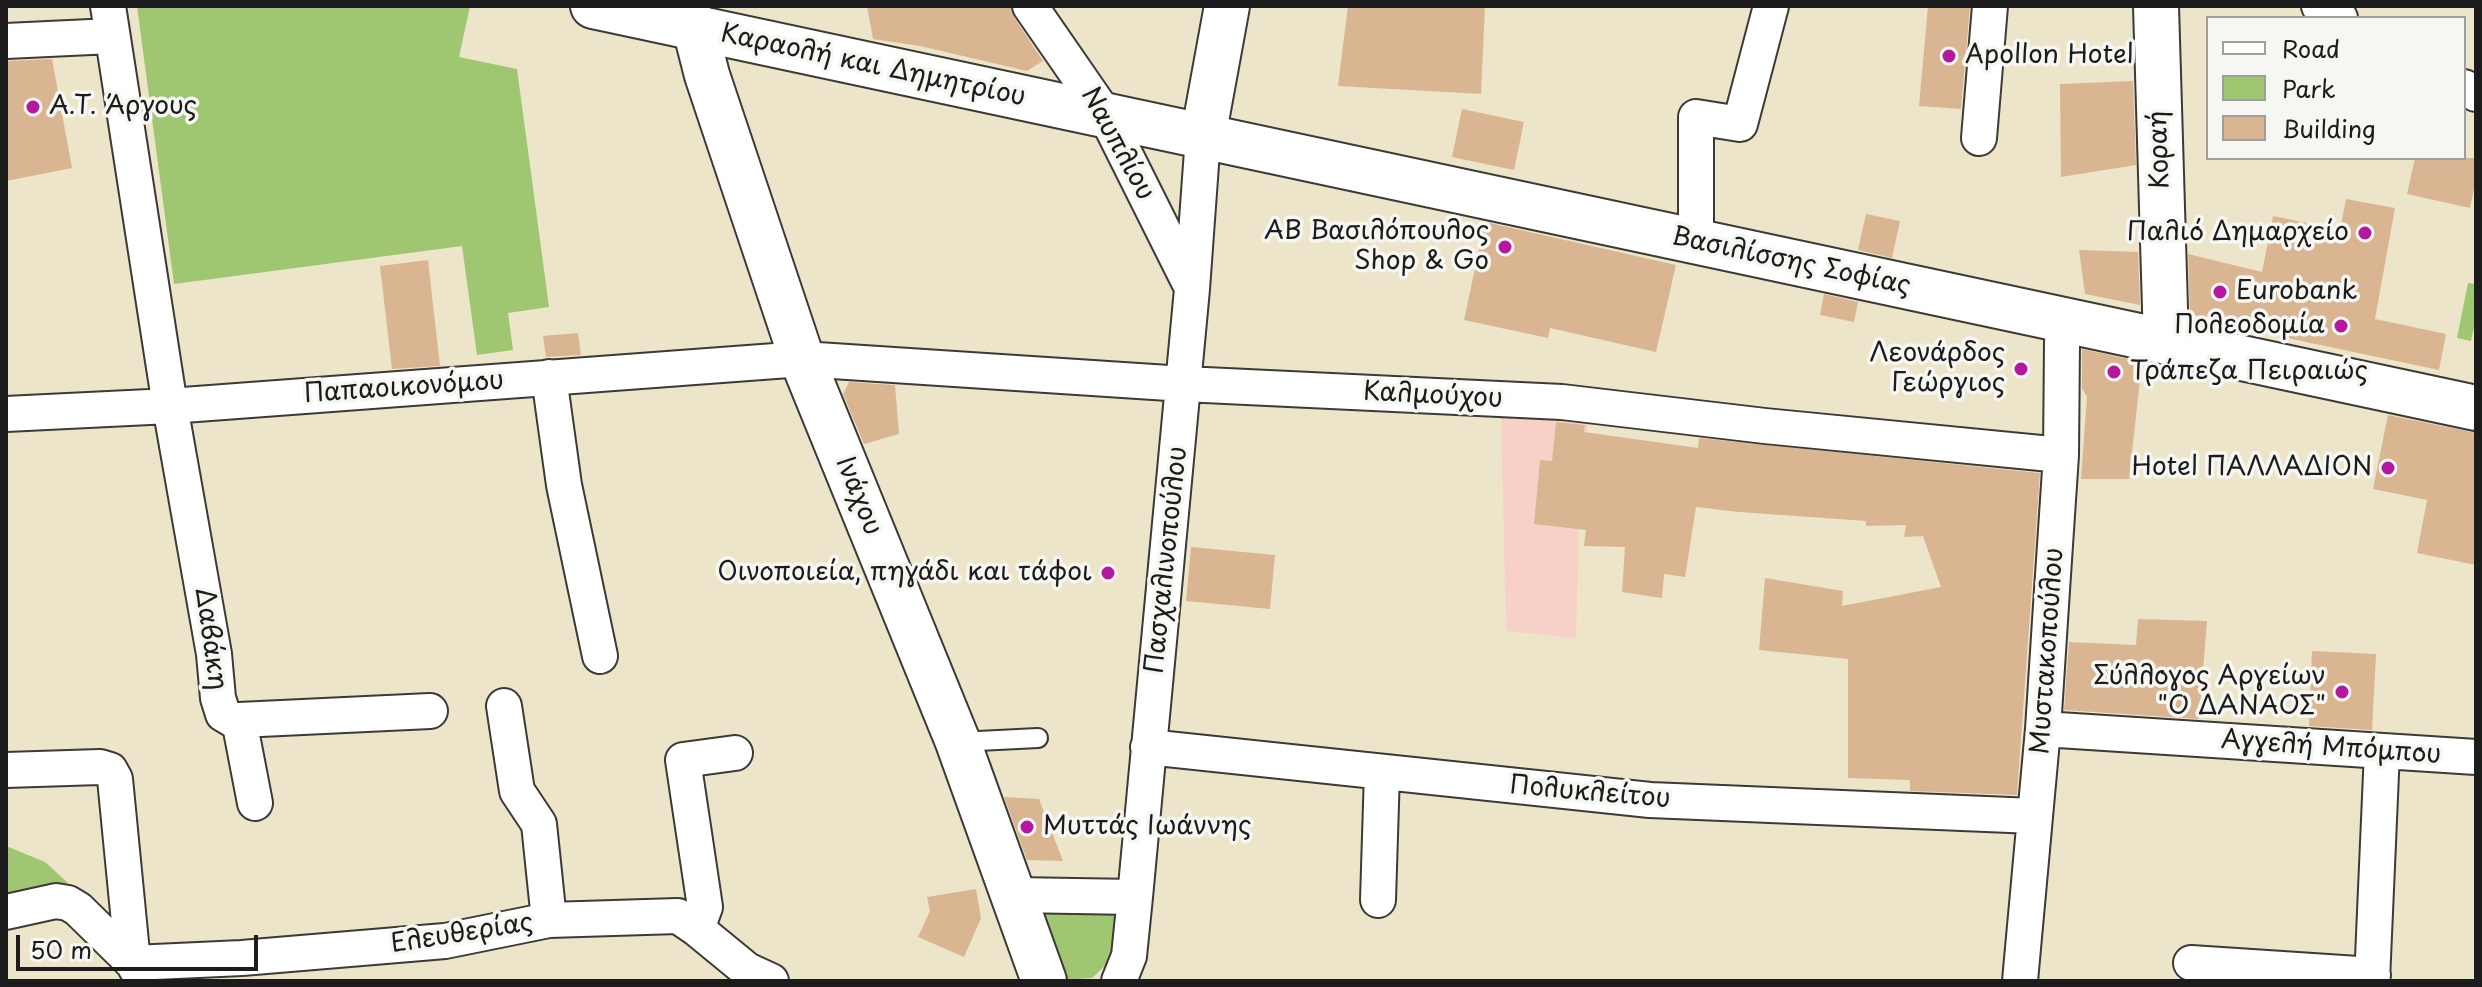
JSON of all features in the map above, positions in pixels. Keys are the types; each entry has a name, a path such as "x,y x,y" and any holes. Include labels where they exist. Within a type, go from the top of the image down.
{"main road":[{"name":"Καραολή και Δημητρίου","path":"593,6 689,17 1106,116"},
{"path":"1203,137 1227,6"},
{"name":"Κοραή","path":"2156,6 2166,342"},
{"name":"Ινάχου","path":"689,17 802,359 958,742 1044,981"},
{"name":"Βασιλίσσης Σοφίας","path":"1106,116 2476,408"}],"street":[{"name":"Ναυπλίου","path":"1030,6 1106,116 1192,289"},
{"path":"1696,242 1696,117 1740,124 1771,6"},
{"path":"1979,138 1990,6"},
{"path":"2319,6 2336,16"},
{"path":"6,41 110,21 170,406"},
{"name":"Πασχαλινοπούλου","path":"1119,981 1129,956 1135,897 1184,384 1203,137"},
{"name":"Μυστακοπούλου","path":"2020,981 2043,729 2061,455 2065,321"},
{"name":"Παπαοικονόμου","path":"6,414 170,406 802,359"},
{"name":"Καλμούχου","path":"802,359 1184,384 1562,402 1765,426 2061,455"},
{"path":"549,377 564,485 600,656"},
{"name":"Δαβάκη","path":"170,406 223,714 239,720 430,711"},
{"path":"504,706 517,791 539,824 549,920"},
{"path":"239,720 255,803"},
{"name":"Αγγελή Μπόμπου","path":"2043,729 2476,757"},
{"name":"Πολυκλείτου","path":"1148,747 1650,800 2034,816"},
{"path":"2191,963 2372,978 2382,751"},
{"path":"697,929 705,907 683,760 735,753"},
{"path":"6,770 100,767 110,770 115,779 138,972"},
{"path":"1378,900 1382,772"},
{"path":"1014,895 1135,897"},
{"path":"6,912 56,901 68,903 78,909 138,972"},
{"name":"Ελευθερίας","path":"138,972 242,958 445,941 549,920 678,916 753,977"}],"lane":[{"path":"958,742 1038,738"}],"shaded area":[{"path":"1501,408 1589,411 1579,533 1576,638 1506,631"}],"green space":[{"path":"137,6 470,6 459,57 517,69 549,307 508,313 513,350 477,355 462,246 174,284"},
{"path":"2468,283 2476,284 2476,318 2471,341 2457,338"},
{"path":"6,846 45,862 68,883 9,896 6,894"},
{"path":"1028,899 1125,902 1111,960 1092,978 1061,980"}],"building":[{"path":"867,6 1010,6 1043,61 1027,71 920,46 873,39"},
{"path":"1348,6 1485,6 1481,94 1338,86"},
{"name":"Apollon Hotel","path":"1928,6 1970,6 1961,109 1919,106"},
{"name":"Α.Τ. Άργους","path":"52,59 72,168 6,181 6,61"},
{"path":"2133,81 2136,165 2061,177 2060,84"},
{"path":"1462,109 1524,122 1514,170 1452,157"},
{"path":"2476,158 2476,179 2470,208 2407,194 2415,160"},
{"path":"2346,199 2395,208 2375,319 2446,334 2439,370 2249,330 2190,314 2188,254 2262,272 2273,216 2340,230"},
{"path":"1866,214 1900,221 1892,258 1858,250"},
{"path":"1485,222 1676,265 1656,352 1550,328 1548,338 1464,320"},
{"path":"2079,250 2138,252 2140,305 2085,294"},
{"path":"428,260 440,366 392,369 380,266"},
{"path":"1824,294 1858,302 1854,322 1820,315"},
{"path":"578,333 581,355 546,357 543,336"},
{"path":"2082,349 2142,362 2129,479 2081,479 2077,532 2087,397 2082,388"},
{"path":"849,382 895,385 899,434 864,444 843,394"},
{"path":"2388,415 2476,433 2476,565 2417,553 2427,500 2373,489"},
{"path":"1556,422 1585,425 1584,432 1698,448 1699,438 2040,473 2017,795 1910,791 1910,780 1848,778 1848,659 1759,650 1765,578 1843,591 1842,606 1941,587 1923,536 1904,537 1906,525 1866,526 1866,521 1696,507 1685,577 1664,574 1662,598 1622,592 1625,547 1584,546 1586,530 1534,524 1540,460 1552,461"},
{"path":"1191,547 1275,555 1270,609 1186,601"},
{"path":"2138,619 2207,621 2199,719 2064,710 2069,642 2136,645"},
{"name":"Σύλλογος Αργείων \"Ο ΔΑΝΑΟΣ\"","path":"2312,651 2376,654 2372,730 2309,726"},
{"path":"1004,797 1039,799 1063,861 1027,860"},
{"path":"976,889 981,918 964,957 918,937 930,911 927,897"}],"place":[{"name":"Apollon Hotel","path":"1949,56"},
{"name":"Α.Τ. Άργους","path":"33,107"},
{"name":"Παλιό Δημαρχείο","path":"2365,233"},
{"name":"ΑΒ Βασιλόπουλος Shop & Go","path":"1505,247"},
{"name":"Eurobank","path":"2220,292"},
{"name":"Πολεοδομία","path":"2341,326"},
{"name":"Λεονάρδος Γεώργιος","path":"2021,369"},
{"name":"Τράπεζα Πειραιώς","path":"2114,372"},
{"name":"Hotel ΠΑΛΛΑΔΙΟΝ","path":"2388,468"},
{"name":"Οινοποιεία, πηγάδι και τάφοι","path":"1108,573"},
{"name":"Σύλλογος Αργείων \"Ο ΔΑΝΑΟΣ\"","path":"2342,692"},
{"name":"Μυττάς Ιωάννης","path":"1027,827"}]}
